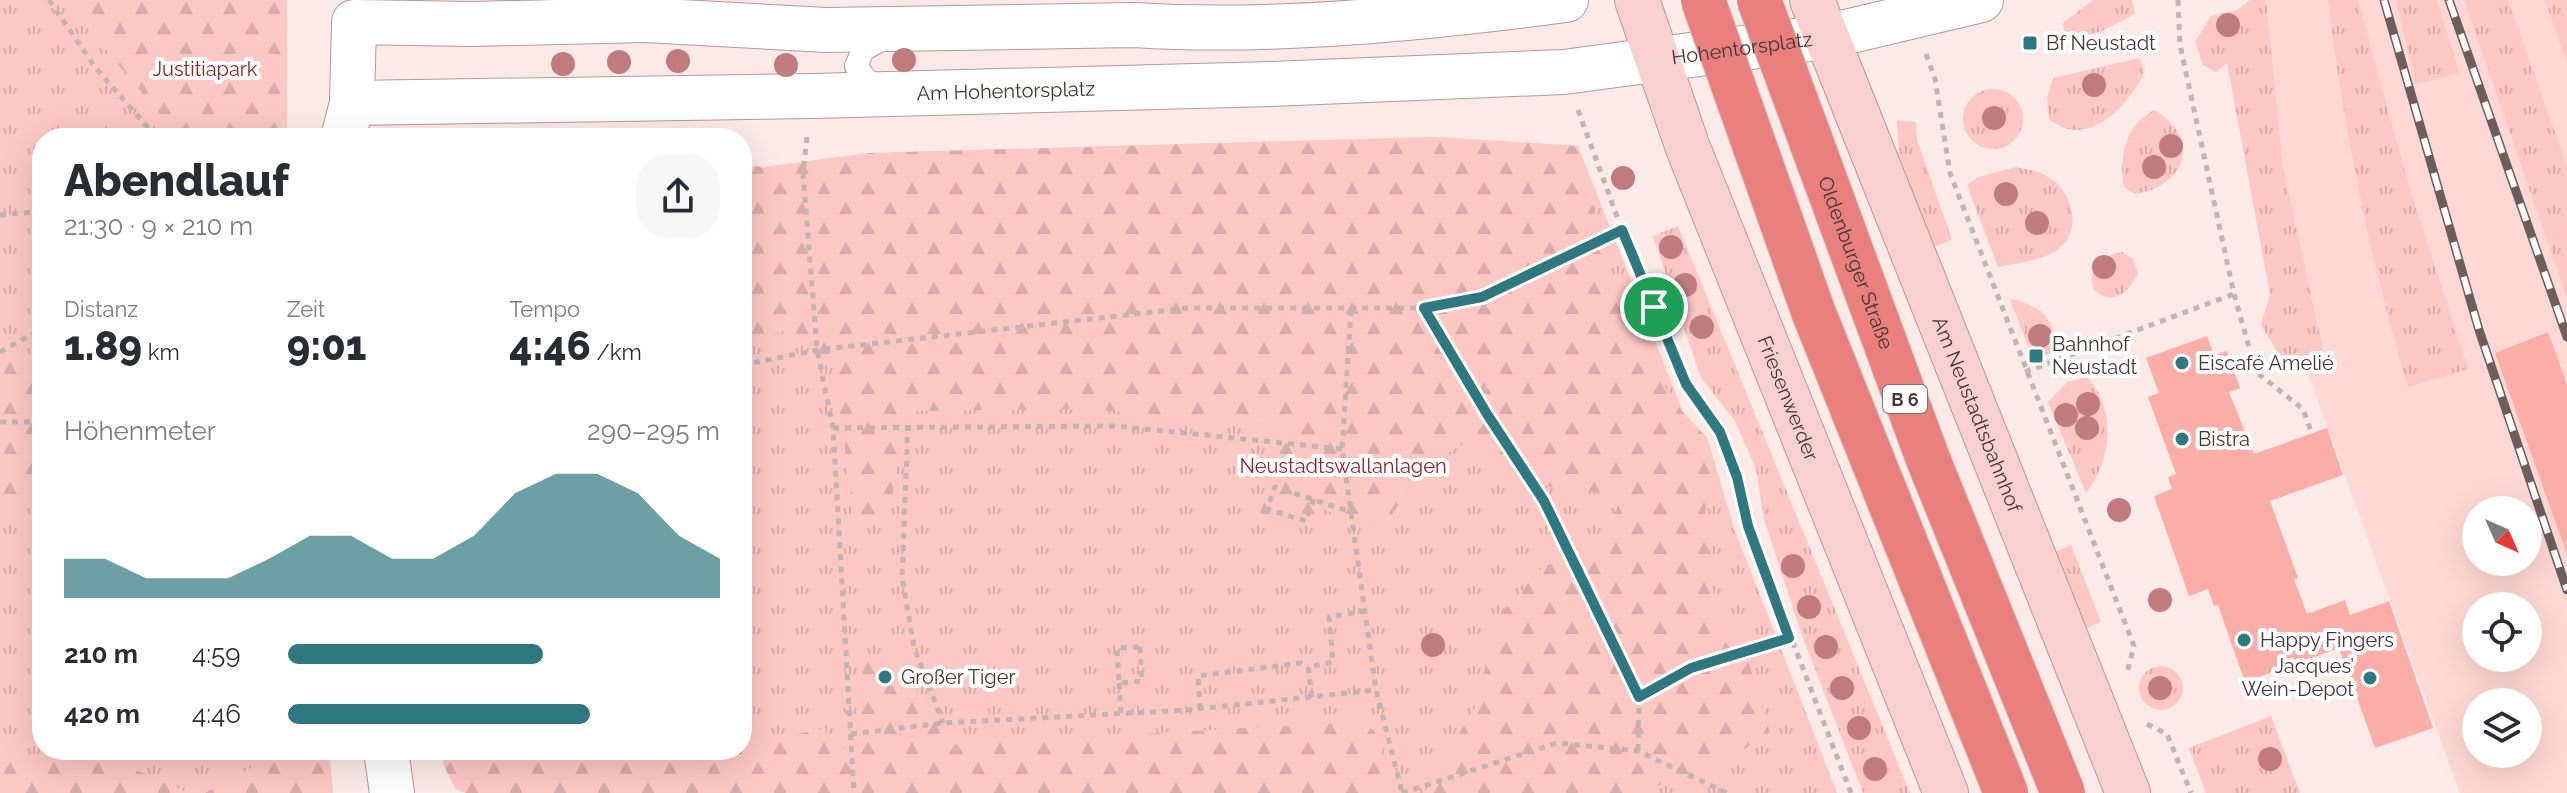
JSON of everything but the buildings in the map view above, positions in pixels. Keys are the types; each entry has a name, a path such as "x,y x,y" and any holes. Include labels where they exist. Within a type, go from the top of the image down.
{"highway":[{"name":"B 6","path":"1703,0 1813,311 2006,793"},
{"name":"Oldenburger Straße","path":"1759,0 1922,444 2063,793"}],"main road":[{"name":"Friesenwerder","path":"1637,0 1688,148 1946,793"},
{"name":"Am Neustadtsbahnhof","path":"1818,18 2128,793"}],"street":[{"path":"352,126 354,22 471,24 646,10 826,30 1134,25 1185,28 1406,18 1566,0"},
{"name":"Hohentorsplatz","path":"1658,59 1818,18 1913,16 1981,0"},
{"path":"1126,86 1174,58 1185,28"},
{"name":"Am Hohentorsplatz","path":"352,126 813,96 1271,84 1564,72 1658,59"},
{"path":"387,760 392,793"}],"lane":[{"path":"904,30 863,50 856,66 866,79 881,89 904,94"}],"path":[{"path":"49,0 95,67 148,128"},
{"path":"2178,0 2180,45 2234,294 2256,372 2303,409 2312,434"},
{"path":"1913,16 1935,79 1950,173 2134,646"},
{"path":"1564,72 1622,230 1686,384 1720,432 1737,477 1748,526 1851,793"},
{"path":"813,96 803,173 817,350 833,428 854,793"},
{"path":"0,215 32,212"},
{"path":"752,363 817,350 1188,308 1424,308 1482,297 1622,230"},
{"path":"2025,372 2234,294"},
{"path":"1424,308 1487,414 1544,501 1639,697 1638,751"},
{"path":"1351,310 1342,449 1376,690 1402,793 1557,743 1638,751 1727,793"},
{"path":"0,352 32,334"},
{"path":"0,422 32,422"},
{"path":"833,428 908,425 1116,426 1342,449"},
{"path":"908,425 902,577 914,647 943,723"},
{"path":"1314,499 1306,521 1267,509 1275,487 1314,499 1351,512"},
{"path":"1200,709 1198,676 1333,662 1329,617 1365,611"},
{"path":"1639,697 1691,668 1789,638"},
{"path":"1119,683 1142,681 1140,647 1117,648 1119,683 1121,714"},
{"path":"1308,667 1312,697"},
{"path":"851,734 943,723 1200,709 1376,690"},
{"path":"2167,734 2191,793"}],"shaded area":[{"path":"2266,0 2567,0 2567,793 2460,793 2303,360 2324,354 2283,165"}],"green space":[{"name":"Justitiapark","path":"0,0 287,0 287,128 32,128 32,760 330,760 333,793 0,793"},
{"path":"64,0 287,0 287,128 172,128"},
{"path":"2093,0 2132,0 2135,14 2102,31 2066,41 2063,23"},
{"path":"2250,0 2266,0 2283,165 2324,354 2303,360 2280,356 2261,325 2270,294 2227,63 2216,72 2203,65 2195,42 2211,16 2237,10"},
{"path":"2328,0 2358,0 2408,183 2468,369 2408,387 2360,195"},
{"path":"2396,0 2437,0 2459,73 2416,84"},
{"path":"2464,0 2508,0 2567,167 2567,298"},
{"path":"2545,0 2567,0 2567,63"},
{"path":"2140,58 2145,72 2128,98 2105,120 2078,130 2064,128 2049,119 2047,98 2053,78"},
{"path":"1993,89 2005,91 2014,98 2021,107 2021,131 2014,140 2005,147 1993,149 1981,147 1972,140 1965,131 1963,119 1965,107 1972,98 1981,91"},
{"path":"2154,110 2179,133 2183,146 2182,159 2177,171 2167,181 2135,194 2124,187 2123,153 2137,124"},
{"path":"1897,120 1916,122 1917,140 1952,240 1934,247 1899,156"},
{"name":"Neustadtswallanlagen","path":"1435,137 1578,146 1683,412 1707,438 1735,531 1837,793 466,793 456,789 444,760 752,760 752,166 871,153"},
{"path":"1435,137 1578,146 1614,290 1643,356 1683,412 1707,438 1716,467 1705,511 1716,618 1740,634 1770,732 1712,771 1631,793 1424,793 1478,702 1494,621 1544,566 1593,552 1624,496 1507,481 1471,439 1427,466 1387,521 1365,525 1317,507 1310,525 1260,513 1273,482 1269,424 1088,409 911,411 895,477 890,519 856,530 833,361 785,331 752,338 752,166 871,153"},
{"path":"2016,167 2041,173 2060,187 2071,207 2071,230 2066,240 2052,253 1998,267 1967,185 1978,177"},
{"path":"1678,226 1910,793 1863,793 1801,633 1764,519 1756,469 1734,419 1701,378 1653,236"},
{"path":"2122,252 2133,259 2138,273 2125,292 2106,297 2093,288 2095,268 2108,256"},
{"path":"2010,299 2039,310 2050,324 2053,342 2050,353 2034,362"},
{"path":"0,349 32,365 32,491 0,531"},
{"path":"2087,377 2103,404 2108,435 2101,466 2086,493 2048,402 2067,382"},
{"path":"2071,545 2101,622 2082,630 2052,553"},
{"path":"904,653 919,695 948,745 1353,722 1374,730 1391,783 1384,793 466,793 456,789 444,766 444,760 752,760 752,743 826,728 829,749 861,748 863,661"},
{"path":"2161,666 2177,672 2183,688 2177,704 2161,710 2145,704 2139,688 2145,672"},
{"path":"2271,716 2300,793 2206,793 2189,748"},
{"path":"32,754 32,760 92,760 152,775 188,793 0,793 0,756"},
{"path":"253,760 330,760 333,793 205,793 253,767"}],"railway":[{"path":"2384,0 2479,330 2567,590"},
{"path":"2449,0 2567,337"}],"place":[{"name":"Bf Neustadt","path":"2030,43"},
{"name":"Bahnhof Neustadt","path":"2036,356"},
{"name":"Eiscafé Amelié","path":"2182,363"},
{"name":"Bistra","path":"2182,439"},
{"name":"Happy Fingers","path":"2244,640"},
{"name":"Großer Tiger","path":"885,677"},
{"name":"Jacques’ Wein-Depot","path":"2370,678"}],"route":[{"path":"1622,230 1654,307 1686,384 1720,432 1737,477 1748,526 1789,638 1691,668 1639,697 1544,501 1487,414 1424,308 1482,297 1622,230"}]}
